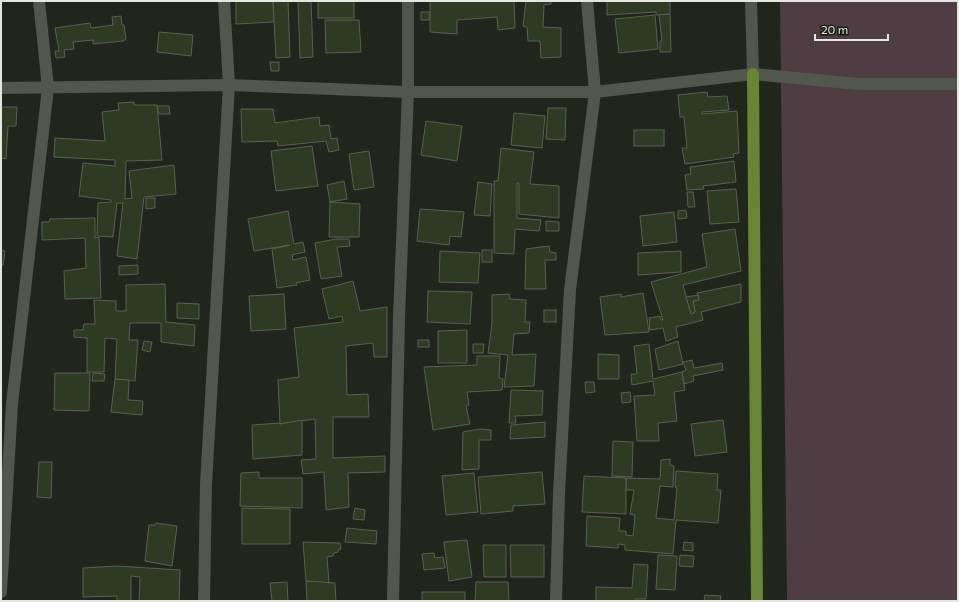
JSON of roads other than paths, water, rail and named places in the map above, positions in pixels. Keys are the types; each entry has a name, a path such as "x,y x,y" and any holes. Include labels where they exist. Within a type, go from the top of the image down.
{"main road":[{"path":"753,74 758,601"}],"street":[{"path":"1,592 12,404 48,88 39,1"},
{"path":"204,601 206,484 229,85 224,1"},
{"path":"393,601 399,317 408,92 408,1"},
{"path":"556,601 559,493 570,290 595,92 587,1"},
{"path":"751,1 753,74"},
{"path":"1,88 229,85 408,92 595,92 753,74 859,84 958,84"}]}
